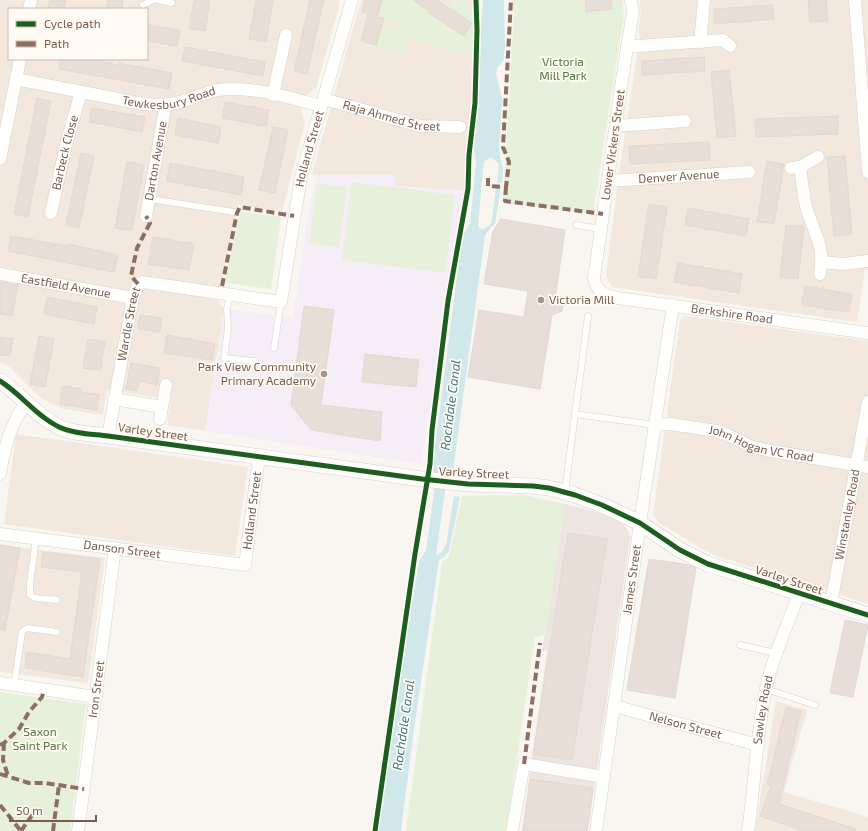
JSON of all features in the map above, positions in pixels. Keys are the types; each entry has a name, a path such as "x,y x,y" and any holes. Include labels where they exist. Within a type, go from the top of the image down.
{"street":[{"name":"Holland Street","path":"281,302 301,177 352,0"},
{"name":"Lower Vickers Street","path":"598,289 594,278 633,11 631,0"},
{"path":"702,42 701,32 704,0"},
{"path":"855,0 864,49 868,172"},
{"path":"273,95 286,35"},
{"path":"628,46 723,40 730,46"},
{"path":"0,159 4,116 16,79 20,60"},
{"name":"Tewkesbury Road","path":"16,79 143,104 165,105 227,89 249,90 322,103"},
{"name":"Barbeck Close","path":"51,213 66,145 81,92"},
{"name":"Raja Ahmed Street","path":"322,103 420,126 460,128"},
{"name":"Darton Avenue","path":"146,216 165,105"},
{"path":"616,126 685,120"},
{"path":"818,157 796,168 806,206 820,243 820,274"},
{"name":"Denver Avenue","path":"608,181 749,172"},
{"path":"821,262 842,264 868,261"},
{"name":"Eastfield Avenue","path":"0,274 133,298"},
{"name":"Wardle Street","path":"108,436 133,298 138,284 142,282 281,302"},
{"name":"Berkshire Road","path":"598,289 611,297 868,333"},
{"name":"James Street","path":"596,831 673,305"},
{"name":"Varley Street","path":"0,381 13,389 45,418 60,428 78,433 260,456 422,480 533,486 565,492 602,505 640,523 680,550 708,564 868,615"},
{"path":"114,399 161,413 166,385"},
{"path":"0,474 4,449 10,431 26,402"},
{"name":"Winstanley Road","path":"831,604 862,466 868,402"},
{"name":"John Hogan VC Road","path":"655,425 670,424 717,431 750,446 764,450 862,466"},
{"name":"Holland Street","path":"245,565 260,456"},
{"name":"Danson Street","path":"0,534 245,565"},
{"name":"Iron Street","path":"78,831 115,548"},
{"name":"Sawley Road","path":"750,830 758,745 766,689 776,653 799,593"},
{"path":"0,684 96,697"},
{"name":"Nelson Street","path":"614,706 758,745"},
{"path":"512,831 524,764 604,777"}],"lane":[{"path":"143,5 153,0"},
{"path":"157,0 172,3"},
{"path":"150,199 234,212"},
{"path":"576,225 601,229"},
{"path":"230,295 227,310 228,329 224,358 255,361"},
{"path":"274,348 281,302"},
{"path":"565,492 588,316"},
{"path":"575,414 655,425"},
{"path":"36,538 30,595 35,598 58,600"},
{"path":"14,686 22,632 27,628 57,632"},
{"path":"740,645 776,653"},
{"path":"766,689 815,705"}],"shaded area":[{"path":"0,0 339,0 339,6 316,88 306,95 301,111 305,123 282,211 238,205 218,301 224,309 205,431 167,425 171,400 107,390 103,415 63,409 43,399 10,367 0,362"},
{"path":"361,0 473,0 471,100 465,191 395,186 395,175 312,174"},
{"path":"640,0 868,0 868,270 865,270 857,322 612,287 606,276 620,166 640,36 638,32 641,13"},
{"name":"Park View Community Primary Academy","path":"317,175 395,175 396,186 465,191 421,464 205,431 224,309 293,317 310,204"},
{"path":"685,316 868,341 868,604 717,556 704,550 658,522 653,514 680,320"},
{"path":"16,434 248,467 235,556 4,524"},
{"path":"565,504 610,516 624,525 628,530 630,537 588,831 522,831 547,651 542,651"},
{"path":"0,545 105,558 88,683 0,672"},
{"path":"776,701 807,710 784,792 868,817 868,831 755,831"}],"green space":[{"path":"382,0 413,0 426,9 432,0 438,0 442,0 451,5 453,0 462,0 462,4 468,4 468,8 475,9 474,54 462,54 410,39 403,55 360,43 361,41 376,45 381,27 366,22 366,20 395,27 397,22 377,17","holes":["438,0 442,3 441,4 454,11 446,24 430,13","456,13 472,23 464,36 448,26"]},
{"name":"Victoria Mill Park","path":"512,0 622,0 624,14 593,214 503,203 514,11"},
{"path":"351,182 455,195 445,273 342,260"},
{"path":"317,183 347,187 339,248 309,243"},
{"path":"240,211 281,217 271,289 225,283"},
{"path":"524,495 565,504 544,635 535,637 506,831 406,831 442,562 449,557 462,496"},
{"name":"Saxon Saint Park","path":"0,692 86,704 70,831 0,831"}],"water":[{"name":"Rochdale Canal","path":"483,0 504,0 505,47 503,61 497,68 496,74 502,98 499,150 503,170 502,183 497,183 499,165 494,159 489,158 484,162 483,168 478,226 482,230 489,226 492,221 496,186 501,187 495,223 485,235 453,471 445,491 436,555 442,552 446,545 454,496 460,497 449,551 439,560 414,729 401,831 377,831 401,659 420,559 426,551 434,492 433,463 462,237 470,223 476,163 474,139 478,99"}],"building":[{"path":"50,0 66,0 64,8 48,8"},
{"path":"108,0 123,0 122,8 106,8"},
{"path":"194,0 210,0 205,31 189,28"},
{"path":"256,0 273,0 266,42 249,39"},
{"path":"310,0 324,0 307,74 294,71"},
{"path":"365,0 382,0 377,17 384,18 376,45 361,41 368,14 362,12"},
{"path":"413,0 437,0 472,23 464,36 429,13 430,12"},
{"path":"585,0 611,0 612,9 586,12"},
{"path":"808,0 826,0 828,21 810,22"},
{"path":"772,5 774,19 714,24 714,9"},
{"path":"148,25 180,30 177,46 148,41"},
{"path":"185,47 265,62 263,76 182,61"},
{"path":"704,57 705,71 642,75 642,61"},
{"path":"61,60 92,60 172,73 169,89 59,69"},
{"path":"729,70 736,136 717,138 711,72"},
{"path":"37,98 51,101 28,217 14,214"},
{"path":"225,102 269,110 266,126 222,118"},
{"path":"92,108 145,117 142,132 90,122"},
{"path":"838,116 838,134 756,137 755,119"},
{"path":"178,118 221,127 218,143 175,135"},
{"path":"273,127 288,130 275,193 259,190"},
{"path":"709,142 710,160 630,164 629,146"},
{"path":"81,153 94,156 79,228 66,225"},
{"path":"845,156 852,234 834,236 827,157"},
{"path":"767,161 784,164 774,224 757,222"},
{"path":"127,162 144,165 132,230 115,228"},
{"path":"170,163 244,177 241,195 167,181"},
{"path":"649,204 667,207 656,279 638,276"},
{"path":"688,208 749,219 746,236 685,225"},
{"name":"Victoria Mill","path":"501,219 565,230 555,299 560,301 563,307 562,311 552,315 540,389 468,377 479,310 524,317 528,291 484,284 493,231"},
{"path":"786,225 804,227 798,279 780,277"},
{"path":"11,236 68,246 68,244 118,255 114,272 8,251"},
{"path":"153,237 194,244 189,270 148,264"},
{"path":"678,263 742,274 739,293 674,282"},
{"path":"1,282 18,285 12,316 0,314"},
{"path":"805,286 852,294 849,312 802,305"},
{"path":"47,297 97,307 94,324 44,314"},
{"path":"304,306 334,310 321,405 382,412 380,441 311,430 291,405"},
{"path":"140,315 162,318 160,332 138,329"},
{"path":"167,335 215,344 212,360 164,353"},
{"path":"39,336 54,339 45,387 30,384"},
{"path":"0,337 13,339 10,356 0,355"},
{"path":"88,339 105,342 100,370 83,368"},
{"path":"365,354 419,360 416,387 362,382"},
{"path":"131,363 160,368 157,385 140,381 137,391 126,389"},
{"path":"62,386 81,389 81,392 99,394 97,410 60,404"},
{"path":"568,533 607,539 572,760 533,754"},
{"path":"0,545 20,548 5,630 0,630"},
{"path":"43,552 100,559 83,677 25,668 27,652 70,659 82,572 41,567"},
{"path":"649,559 690,565 696,568 675,698 627,690"},
{"path":"845,620 868,625 853,697 830,693"},
{"path":"786,707 801,711 779,804 856,829 855,831 804,831 760,816 771,785 767,785"},
{"path":"530,779 593,788 587,831 523,831"}],"marked path":[{"path":"488,178 488,186 506,187 509,162 503,147 511,0"},
{"path":"506,187 505,201 603,214"},
{"path":"222,286 237,213 240,207 294,216"},
{"path":"138,284 131,276 137,248 150,223 146,216"},
{"path":"524,764 540,643"},
{"path":"0,745 19,729 29,712 42,697 44,690"},
{"path":"4,743 3,760 8,776"},
{"path":"0,774 29,783 45,783 84,789"},
{"path":"53,831 59,785"},
{"path":"0,805 21,831"},
{"path":"21,831 33,814"}],"cycle path":[{"path":"375,831 415,554 430,464 432,430 448,301 468,189 469,155 475,103 477,30 476,0"},
{"path":"0,381 8,386 43,417 59,427 77,432 422,479 468,484 533,486 549,488 575,495 602,505 640,523 680,550 708,564 868,615"}],"place":[{"name":"Victoria Mill","path":"541,300"},
{"name":"Park View Community Primary Academy","path":"324,374"}]}
